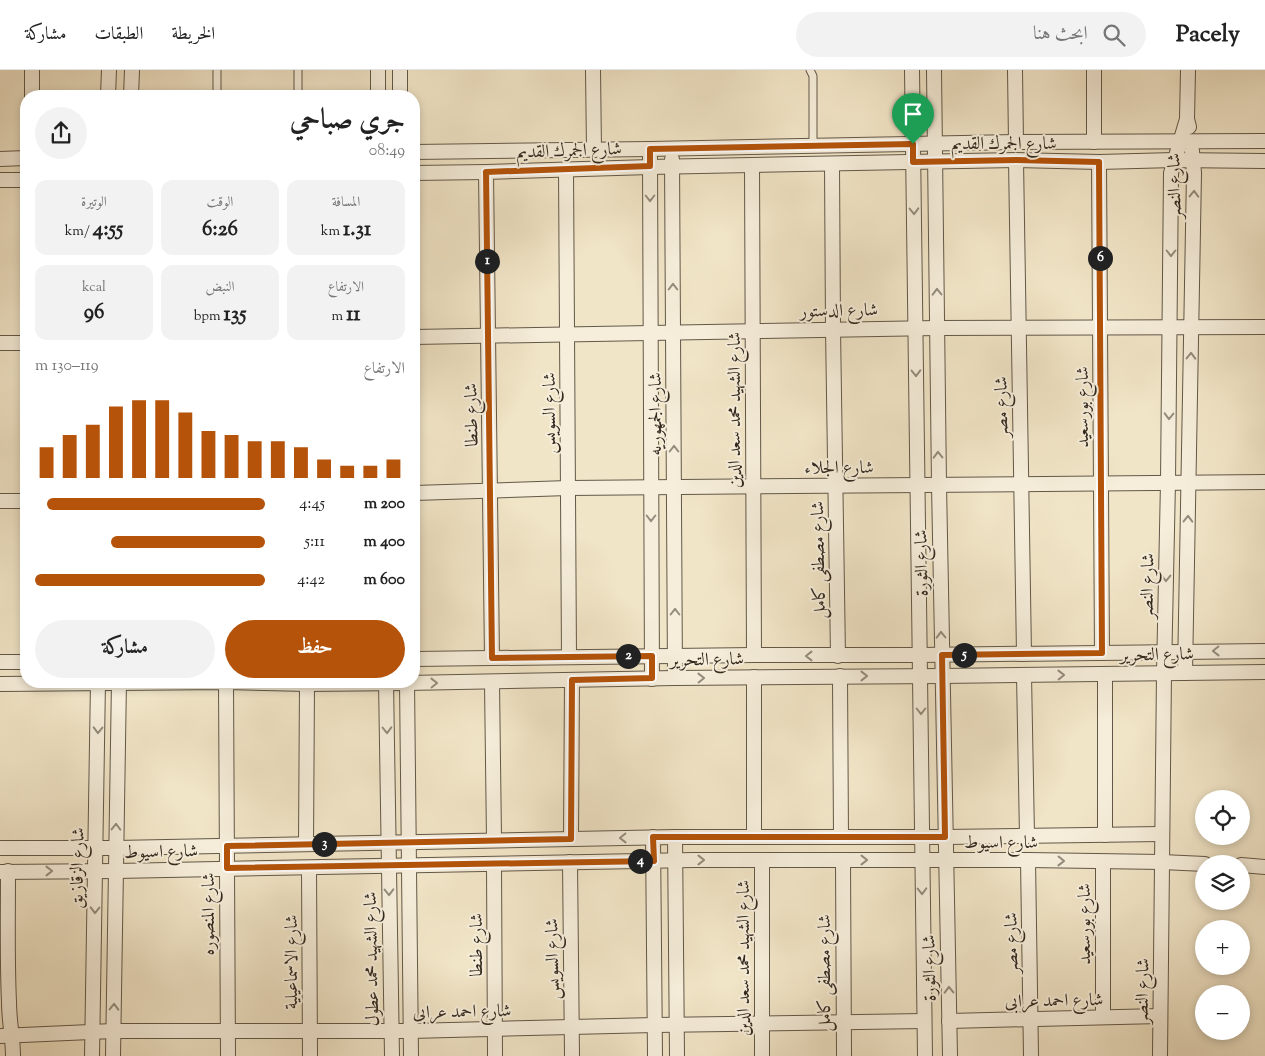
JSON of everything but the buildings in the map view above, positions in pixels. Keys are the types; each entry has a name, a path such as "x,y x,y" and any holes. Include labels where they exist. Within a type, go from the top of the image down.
{"street":[{"path":"32,70 32,90"},
{"path":"108,90 109,70"},
{"path":"131,90 132,70"},
{"path":"378,70 378,90"},
{"path":"400,70 400,90"},
{"path":"593,70 594,150"},
{"name":"شارع الثورة","path":"912,70 925,1056"},
{"name":"شارع الثورة","path":"934,70 942,676 950,1056"},
{"path":"1015,70 1016,142"},
{"path":"1094,70 1094,142"},
{"name":"شارع النصر","path":"1185,672 1194,173 1193,160 1186,141 1188,70"},
{"name":"شارع النصر","path":"1160,1056 1171,172 1174,160 1186,141"},
{"name":"شارع الجمرك القديم","path":"420,152 1016,142 1265,141"},
{"name":"شارع الجمهوريه","path":"672,148 675,678"},
{"name":"شارع الجمهوريه","path":"650,149 652,678"},
{"path":"0,159 20,158"},
{"name":"شارع الجمرك القديم","path":"420,173 650,166 1016,160 1099,162 1174,160 1265,161"},
{"name":"شارع مصر","path":"1016,160 1024,654"},
{"name":"شارع بورسعيد","path":"1099,162 1102,653"},
{"name":"شارع مصطفى كامل","path":"832,164 838,656"},
{"name":"شارع الشهيد محمد سعد الدين","path":"752,165 754,655"},
{"name":"شارع السويس","path":"566,169 569,657"},
{"name":"شارع طنطا","path":"486,172 492,658"},
{"path":"0,180 20,180"},
{"name":"شارع الدستور","path":"420,337 915,328 1265,327"},
{"path":"0,343 20,343"},
{"name":"شارع الجلاء","path":"420,493 568,488 1265,482"},
{"path":"0,501 20,501"},
{"name":"شارع التحرير","path":"420,659 754,655 920,656 1265,651"},
{"path":"0,662 20,662"},
{"name":"شارع التحرير","path":"420,682 1265,672"},
{"path":"1105,674 1105,835"},
{"path":"1024,675 1027,836"},
{"path":"840,676 841,837"},
{"path":"754,677 754,837"},
{"path":"571,839 572,680"},
{"path":"492,682 494,840"},
{"name":"شارع التحرير","path":"0,684 20,684"},
{"name":"شارع الزقازيق","path":"92,1056 98,688"},
{"path":"113,1056 119,688"},
{"name":"شارع المنصوره","path":"226,688 228,1056"},
{"path":"306,844 308,688"},
{"name":"شارع الشهيد محمد عطول","path":"386,688 392,1056"},
{"path":"407,688 411,1056"},
{"name":"شارع اسيوط","path":"0,848 116,848 653,837 945,837 1162,834"},
{"path":"653,837 655,1056"},
{"path":"675,837 677,1056"},
{"name":"شارع الشهيد محمد سعد الدين","path":"762,860 762,1056"},
{"name":"شارع اسيوط","path":"4,872 762,860 1028,860 1195,864"},
{"name":"شارع مصطفى كامل","path":"843,860 844,1056"},
{"name":"شارع مصر","path":"1028,860 1031,1056"},
{"name":"شارع السويس","path":"570,862 572,1056"},
{"name":"شارع بورسعيد","path":"1103,862 1103,1017"},
{"name":"شارع طنطا","path":"494,864 495,1056"},
{"path":"1250,865 1265,866"},
{"name":"شارع الاسماعيلية","path":"309,868 310,1056"},
{"path":"4,872 9,1023 6,1036 13,1056"},
{"name":"شارع احمد عرابى","path":"949,1021 1160,1016"},
{"name":"شارع احمد عرابى","path":"6,1036 113,1031 410,1031 676,1024 924,1021"}],"lane":[{"path":"217,70 217,90"},
{"path":"298,70 298,90"},
{"path":"810,70 813,76 813,146"}],"route":[{"path":"913,144 913,162 1016,160 1099,162 1102,653 942,655 945,837 653,837 654,861 227,868 227,846 571,839 572,680 652,678 652,656 492,658 486,172 650,166 650,149 913,144"}]}
